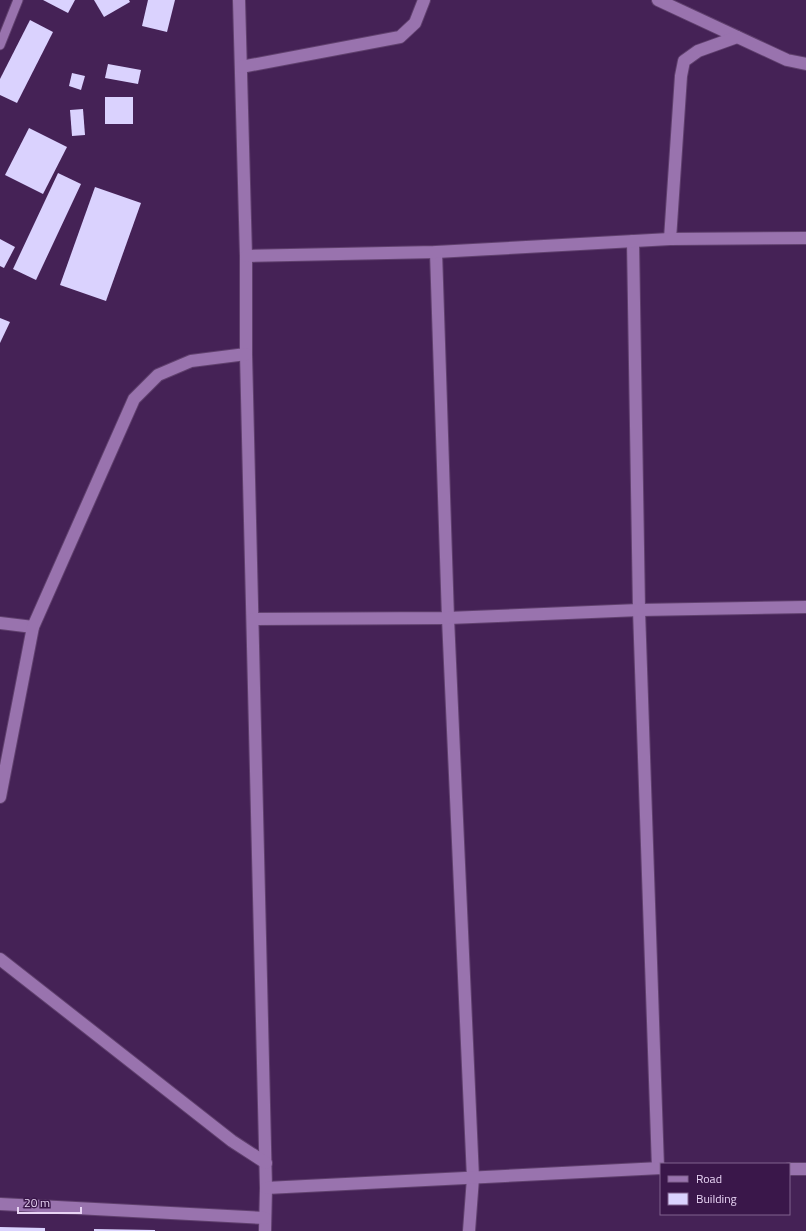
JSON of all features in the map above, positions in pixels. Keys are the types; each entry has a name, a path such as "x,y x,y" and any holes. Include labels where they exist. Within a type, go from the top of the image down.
{"street":[{"path":"239,0 246,256 246,354 266,1163 264,1231"},
{"path":"241,67 400,37 415,23 424,0"},
{"path":"658,0 787,60 806,64"},
{"path":"670,239 681,76 684,61 698,51 737,37"},
{"path":"246,256 436,252 670,239 806,238"},
{"path":"266,1188 659,1168 638,610 633,241"},
{"path":"436,252 448,618 473,1178 469,1231"},
{"path":"0,797 33,627 134,399 158,375 191,361 246,354"},
{"path":"253,619 448,618 638,610 806,606"},
{"path":"0,623 33,627"},
{"path":"0,959 232,1141 266,1163"},
{"path":"790,1168 806,1169"},
{"path":"0,1204 265,1218"}],"lane":[{"path":"0,45 18,0"}],"building":[{"path":"43,0 75,0 68,13"},
{"path":"94,0 129,0 130,2 104,17"},
{"path":"148,0 175,0 167,32 142,26"},
{"path":"30,20 53,32 17,103 0,95 0,79"},
{"path":"108,64 141,70 138,84 105,78"},
{"path":"72,73 85,76 81,90 69,86"},
{"path":"105,97 133,97 133,124 105,124"},
{"path":"83,109 85,135 72,136 70,110"},
{"path":"29,128 67,147 43,194 5,175"},
{"path":"58,173 81,184 36,280 13,269"},
{"path":"95,187 141,203 106,301 60,285"},
{"path":"0,239 15,247 4,268 0,266"},
{"path":"0,318 10,322 0,343"},
{"path":"0,1227 45,1228 45,1231 0,1231"},
{"path":"94,1229 155,1230 155,1231 94,1231"}]}
